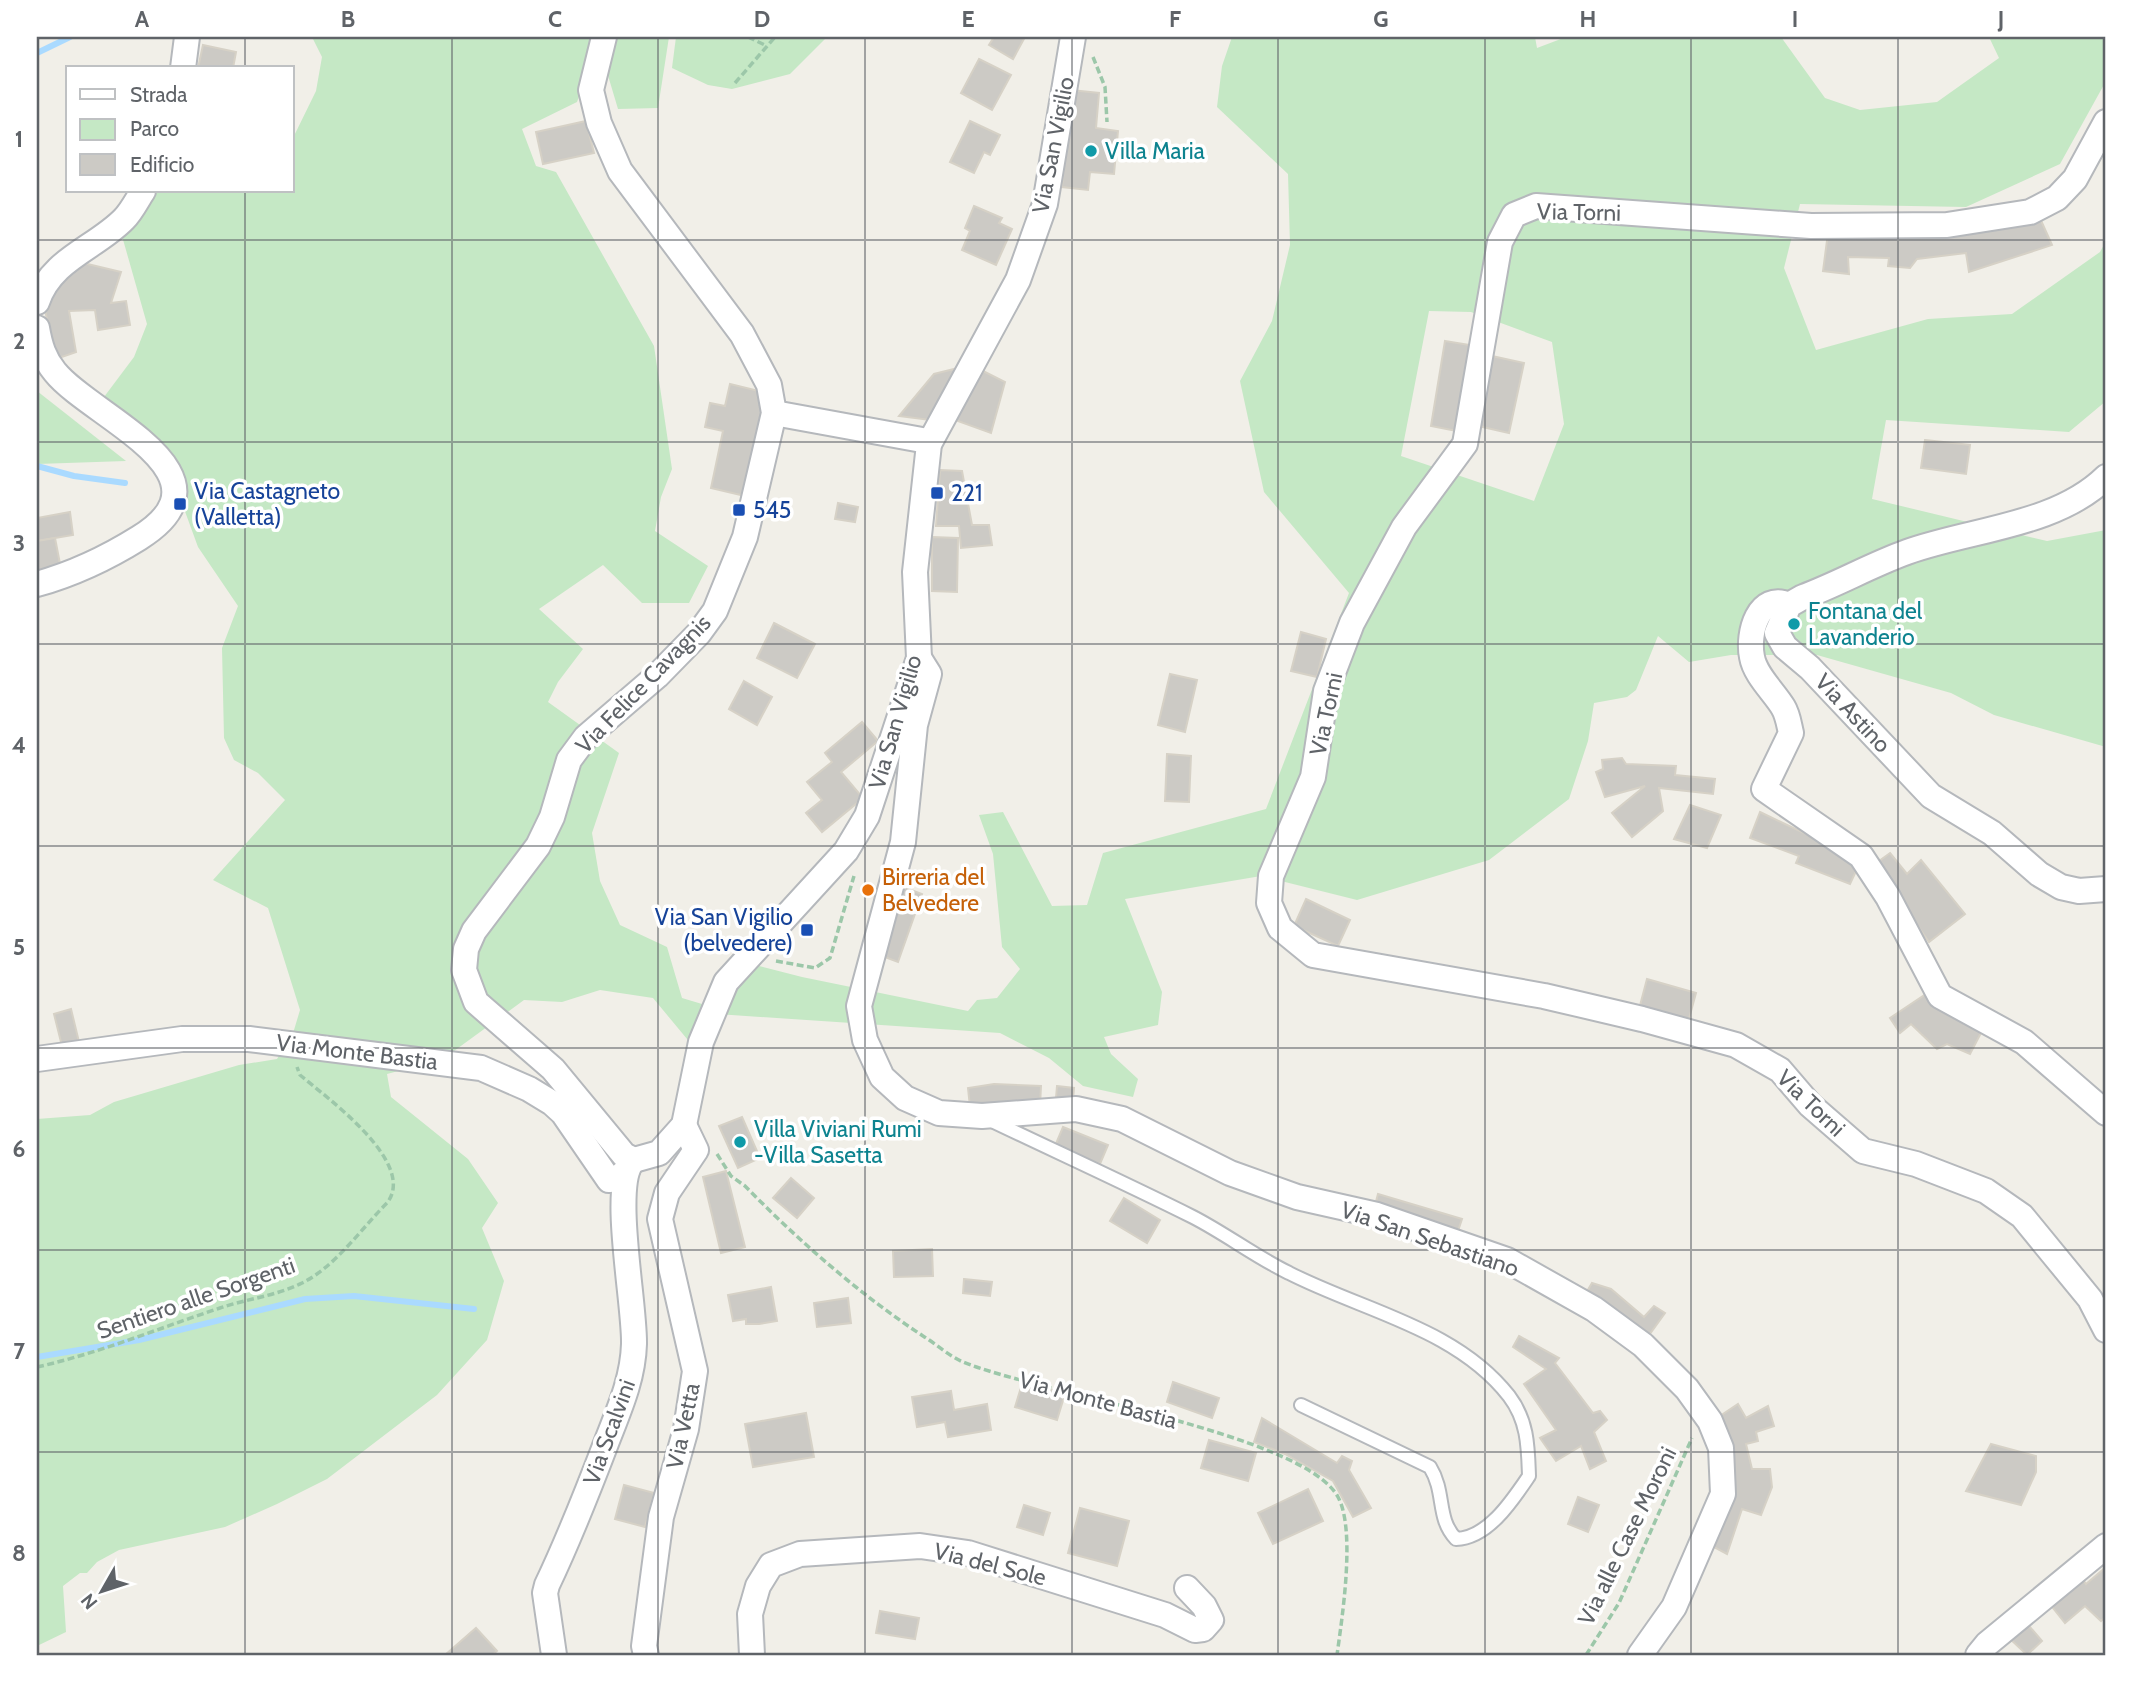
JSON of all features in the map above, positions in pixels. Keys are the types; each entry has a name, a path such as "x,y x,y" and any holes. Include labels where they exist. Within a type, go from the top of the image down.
{"street":[{"path":"183,66 187,37"},
{"name":"Via Felice Cavagnis","path":"604,37 592,90 599,123 620,171 742,334 769,385 774,413 745,537 715,611 699,633 674,659 586,737 569,760 551,817 538,846 474,931 466,949 464,970 477,1002 553,1069 630,1165"},
{"name":"Via San Vigilio","path":"684,1125 694,1072 713,1010 726,982 846,851 867,816 919,658 915,572 929,444 1018,279 1040,216 1082,43"},
{"name":"Via Torni","path":"2106,122 2075,179 2057,198 2030,212 1947,225 1811,226 1536,206 1514,215 1500,242 1465,444 1404,527 1352,623 1326,691 1313,777 1297,817 1279,850 1271,876 1269,902 1280,928 1313,955 1544,996 1736,1045 1780,1070 1828,1122 1863,1150 1916,1164 1986,1191 2022,1216 2090,1299 2106,1329"},
{"path":"37,302 40,291 62,264 124,219 142,192"},
{"path":"37,328 41,350 55,373 146,444 171,474 176,494 170,511 156,527 79,570 37,584"},
{"path":"774,413 922,440 929,444"},
{"path":"2106,477 2088,494 2038,515 1907,552 1789,605 1779,600 1767,603 1754,621 1752,657 1785,710 1791,733 1763,789 1861,856 1888,897 1940,996 2024,1042 2106,1113"},
{"name":"Via Astino","path":"1789,605 1777,633 1785,647 1810,668 1931,796 1992,833 2039,874 2062,887 2079,891 2106,889"},
{"name":"Via San Sebastiano","path":"919,658 929,674 915,725 903,842 859,1006 865,1040 882,1077 905,1098 939,1113 982,1116 1076,1109 1122,1119 1230,1173 1297,1197 1377,1215 1507,1260 1594,1309 1643,1345 1687,1389 1710,1421 1721,1448 1723,1494 1674,1607 1640,1655"},
{"name":"Via Monte Bastia","path":"37,1059 182,1039 249,1039 481,1068 529,1089 552,1103 563,1113 609,1180 617,1179 630,1165"},
{"path":"630,1165 659,1153 684,1125"},
{"name":"Via Vetta","path":"646,1655 644,1646 661,1517 686,1429 695,1371 660,1219 667,1192 696,1150 684,1125"},
{"name":"Via Scalvini","path":"554,1655 545,1593 547,1585 572,1534 631,1378 634,1343 624,1203 630,1165"},
{"name":"Via del Sole","path":"752,1655 750,1614 758,1586 771,1565 800,1554 920,1546 968,1553 1165,1615 1195,1630 1203,1629 1211,1620 1210,1615 1187,1588"},
{"path":"1978,1655 1987,1644 2106,1546"}],"lane":[{"name":"Via San Sebastiano","path":"982,1116 1194,1218 1289,1273 1424,1331 1454,1347 1480,1366 1508,1395 1523,1416 1528,1444 1529,1476 1488,1525 1470,1538 1456,1539 1447,1530 1440,1484 1430,1467 1301,1405"}],"path":[{"path":"748,37 767,46"},
{"path":"735,83 775,37"},
{"path":"1082,43 1105,87 1107,122"},
{"path":"751,953 815,968 830,958 856,871"},
{"name":"Sentiero alle Sorgenti","path":"37,1367 79,1358 222,1307 252,1301 301,1284 325,1267 387,1203 393,1195 394,1184 386,1159 358,1125 300,1075 285,1043"},
{"name":"Via Monte Bastia","path":"745,1186 828,1264 895,1318 962,1362 1096,1402 1211,1429 1278,1454 1317,1477 1338,1497 1346,1527 1343,1608 1337,1655"},
{"name":"Via alle Case Moroni","path":"1586,1655 1619,1603 1693,1440 1691,1427"}],"green space":[{"path":"312,37 669,37 658,108 618,109 598,42 577,102 522,129 536,166 556,172 654,346 672,469 661,497 655,531 708,566 689,603 642,603 603,565 539,609 583,649 558,682 548,702 619,753 592,833 600,881 620,925 667,947 682,998 702,1004 732,959 802,977 968,1011 977,1000 997,998 1020,969 1002,947 993,854 979,815 1003,812 1052,906 1087,905 1103,853 1266,809 1349,593 1264,492 1240,381 1272,321 1290,245 1288,174 1217,107 1222,66 1232,37 1535,37 1537,48 1566,37 1781,37 1825,98 1860,110 1937,102 1999,58 1989,37 2106,37 2106,81 2060,164 1966,207 1800,204 1784,268 1816,350 1928,319 2012,314 2100,252 2106,241 2106,401 2069,432 1886,420 1872,499 2047,541 2106,530 2106,747 1994,715 1951,693 1817,655 1731,655 1689,662 1658,636 1636,690 1627,697 1594,703 1588,741 1569,799 1489,860 1357,900 1261,876 1125,899 1162,992 1158,1025 1104,1037 1111,1054 1138,1079 1133,1097 1083,1086 1049,1058 1000,1033 717,1014 702,1057 653,998 600,990 562,1002 524,1000 443,1059 387,1074 391,1097 468,1159 498,1203 482,1228 504,1281 487,1340 437,1395 327,1479 225,1527 119,1550 97,1562 87,1573 80,1573 63,1586 66,1632 37,1646 37,1119 90,1115 114,1102 239,1065 277,1059 294,1030 300,1010 268,908 213,880 285,800 258,773 234,760 224,738 222,648 238,606 198,547 179,495 104,397 134,357 147,324 122,236 157,192 294,192 294,136 316,91 322,57","holes":["1429,311 1471,312 1552,342 1564,424 1534,501 1401,456"]},
{"path":"676,37 826,38 790,74 732,89 708,85 672,68"},
{"path":"37,391 126,461 37,464"}],"building":[{"path":"994,37 1025,37 1013,59 989,45"},
{"path":"203,45 236,52 233,66 198,66"},
{"path":"979,59 1011,75 992,110 961,93"},
{"name":"Villa Maria","path":"1071,90 1099,93 1096,128 1118,131 1114,174 1090,172 1088,190 1062,187"},
{"path":"586,121 594,153 543,164 536,132"},
{"path":"970,121 1000,135 990,155 984,152 974,173 950,162"},
{"path":"974,206 1002,218 999,223 1012,229 996,265 962,250 970,231 965,228"},
{"path":"2039,216 2052,245 1969,272 1966,253 1917,259 1910,268 1888,266 1889,258 1848,257 1849,274 1823,271 1828,233"},
{"path":"75,261 121,272 111,303 126,301 130,325 98,330 95,310 69,311 76,352 56,359 44,306"},
{"path":"1445,341 1476,346 1462,432 1431,426"},
{"path":"1492,356 1524,363 1509,433 1478,426"},
{"path":"966,366 938,421 899,416 934,374"},
{"path":"979,369 1005,382 991,433 955,420"},
{"path":"730,384 767,393 745,496 711,488 723,431 705,427 710,403 725,406"},
{"path":"1925,440 1970,445 1966,474 1921,468"},
{"path":"940,470 962,471 972,525 989,525 992,545 961,548 959,526 936,526"},
{"path":"838,503 858,507 855,522 835,519"},
{"path":"70,512 73,535 37,541 37,518"},
{"path":"932,537 958,538 957,592 932,591"},
{"path":"55,538 61,569 37,573 37,541"},
{"path":"774,623 815,644 797,678 757,658"},
{"path":"1301,632 1326,639 1317,677 1291,671"},
{"path":"1170,674 1197,680 1185,732 1158,725"},
{"path":"744,681 772,697 757,725 729,709"},
{"path":"862,722 878,741 841,772 863,798 822,832 806,813 822,800 807,782 832,762 825,753"},
{"path":"1167,754 1191,756 1189,802 1165,801"},
{"path":"1622,758 1626,764 1676,766 1675,775 1715,779 1713,794 1659,788 1663,811 1632,837 1612,813 1645,786 1605,797 1596,772 1603,769 1602,760"},
{"path":"1690,805 1721,815 1707,848 1674,839"},
{"path":"1760,812 1806,834 1810,826 1831,843 1828,848 1853,856 1858,867 1850,884 1796,863 1799,856 1750,838"},
{"path":"1890,853 1907,874 1921,860 1965,914 1929,942 1875,864"},
{"path":"898,885 922,894 898,962 874,953"},
{"path":"1306,899 1350,920 1338,946 1294,926"},
{"path":"1647,979 1696,993 1687,1026 1638,1013"},
{"path":"1929,992 1983,1029 1970,1054 1947,1044 1937,1049 1911,1024 1900,1033 1890,1018"},
{"path":"71,1009 79,1042 62,1046 54,1014"},
{"path":"994,1084 1041,1086 1040,1106 970,1107 968,1088"},
{"path":"1057,1086 1074,1088 1073,1100 1056,1098"},
{"name":"Villa Viviani Rumi -Villa Sasetta","path":"742,1117 760,1158 738,1168 719,1126"},
{"path":"1063,1127 1108,1145 1100,1164 1055,1146"},
{"path":"726,1171 745,1247 721,1253 703,1177"},
{"path":"791,1178 814,1198 797,1218 773,1198"},
{"path":"1378,1194 1462,1219 1456,1237 1374,1209"},
{"path":"1124,1198 1160,1220 1147,1243 1110,1221"},
{"path":"932,1249 933,1276 894,1277 893,1251"},
{"path":"964,1279 992,1282 990,1296 963,1293"},
{"path":"1592,1283 1611,1289 1644,1317 1654,1306 1665,1313 1644,1342 1583,1298"},
{"path":"771,1287 777,1321 746,1324 746,1319 733,1321 728,1295"},
{"path":"848,1298 851,1323 817,1327 814,1303"},
{"path":"1519,1336 1559,1358 1555,1363 1593,1413 1600,1411 1607,1420 1594,1432 1606,1461 1590,1469 1581,1446 1556,1461 1540,1438 1556,1430 1524,1384 1546,1369 1513,1347"},
{"path":"1023,1381 1065,1394 1057,1420 1015,1407"},
{"path":"1173,1382 1219,1398 1212,1418 1167,1402"},
{"path":"951,1391 954,1410 987,1404 991,1430 948,1437 945,1422 917,1427 912,1397"},
{"path":"1738,1404 1746,1418 1768,1406 1774,1426 1756,1432 1758,1441 1746,1444 1752,1469 1770,1469 1772,1487 1761,1515 1742,1509 1727,1554 1710,1545 1714,1420"},
{"path":"806,1413 814,1457 753,1467 745,1424"},
{"path":"1262,1418 1337,1463 1342,1456 1352,1461 1349,1470 1371,1508 1353,1517 1333,1481 1285,1454 1254,1442"},
{"path":"1209,1440 1256,1453 1248,1481 1201,1468"},
{"path":"1991,1444 2036,1456 2036,1472 2021,1505 1966,1491"},
{"path":"624,1485 654,1493 645,1527 615,1519"},
{"path":"1308,1489 1323,1521 1273,1544 1258,1513"},
{"path":"1578,1497 1599,1505 1588,1532 1568,1524"},
{"path":"1024,1505 1050,1513 1043,1535 1017,1527"},
{"path":"1080,1508 1129,1521 1117,1566 1068,1553"},
{"path":"2106,1567 2106,1616 2101,1621 2085,1606 2065,1623 2049,1603 2081,1577 2086,1584"},
{"path":"880,1611 919,1618 915,1639 876,1633"},
{"path":"2024,1620 2042,1641 2027,1655 2007,1636"},
{"path":"476,1628 497,1651 492,1655 445,1655"}],"waterway":[{"path":"37,53 70,37"},
{"path":"37,466 74,476 125,483"},
{"path":"37,1357 139,1340 305,1299 354,1296 474,1309"}],"place":[{"name":"Villa Maria","path":"1091,151"},
{"name":"221","path":"937,493"},
{"name":"Via Castagneto (Valletta)","path":"180,504"},
{"name":"545","path":"739,510"},
{"name":"Fontana del Lavanderio","path":"1794,624"},
{"name":"Birreria del Belvedere","path":"868,890"},
{"name":"Via San Vigilio (belvedere)","path":"807,930"},
{"name":"Villa Viviani Rumi -Villa Sasetta","path":"740,1142"}]}
